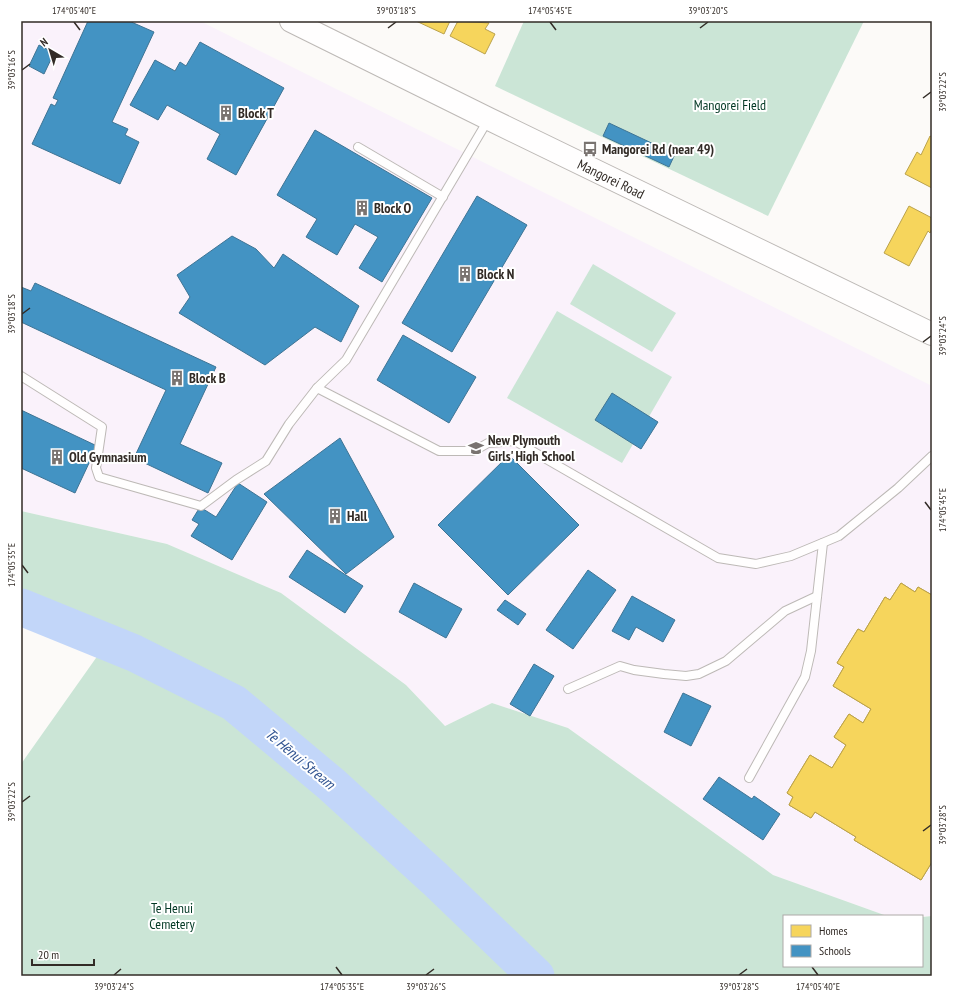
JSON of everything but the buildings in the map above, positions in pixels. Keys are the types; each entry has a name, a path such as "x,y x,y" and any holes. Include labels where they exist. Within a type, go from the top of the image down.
{"main road":[{"name":"Mangorei Road","path":"291,21 932,334"}],"lane":[{"path":"21,376 102,427 96,468 99,477 201,506 236,480 266,461 289,424 317,388 346,360 489,119"},
{"path":"358,147 444,197"},
{"path":"317,388 439,451 474,451 488,443 515,441 718,558 756,564 791,556 839,536 898,488 932,456"},
{"path":"749,778 805,677 811,651 823,543"},
{"path":"568,689 620,666 634,670 664,674 686,676 699,674 726,661 785,611 817,596"}],"shaded area":[{"name":"New Plymouth Girls' High School","path":"21,21 200,21 932,386 932,916 884,915 773,875 568,728 492,703 445,726 406,685 281,593 167,544 21,511"}],"green space":[{"name":"Mangorei Field","path":"524,21 864,21 768,216 495,86"},
{"path":"593,264 676,313 652,352 570,304"},
{"path":"557,311 672,377 622,463 507,398"},
{"name":"Te Henui Cemetery","path":"21,511 167,544 281,593 406,685 445,726 492,703 568,728 773,875 884,915 783,915 783,967 923,967 923,917 932,916 932,976 21,976 21,764 108,641 21,621"}],"waterway":[{"name":"Te Hēnui Stream","path":"21,607 134,653 234,703 331,784 435,879 536,976"}],"place":[{"name":"Block T","path":"226,113"},
{"name":"Mangorei Rd (near 49)","path":"590,149"},
{"name":"Block O","path":"362,208"},
{"name":"Block N","path":"465,274"},
{"name":"Block B","path":"177,378"},
{"name":"New Plymouth Girls' High School","path":"476,448"},
{"name":"Old Gymnasium","path":"57,457"},
{"name":"Hall","path":"335,516"}]}
